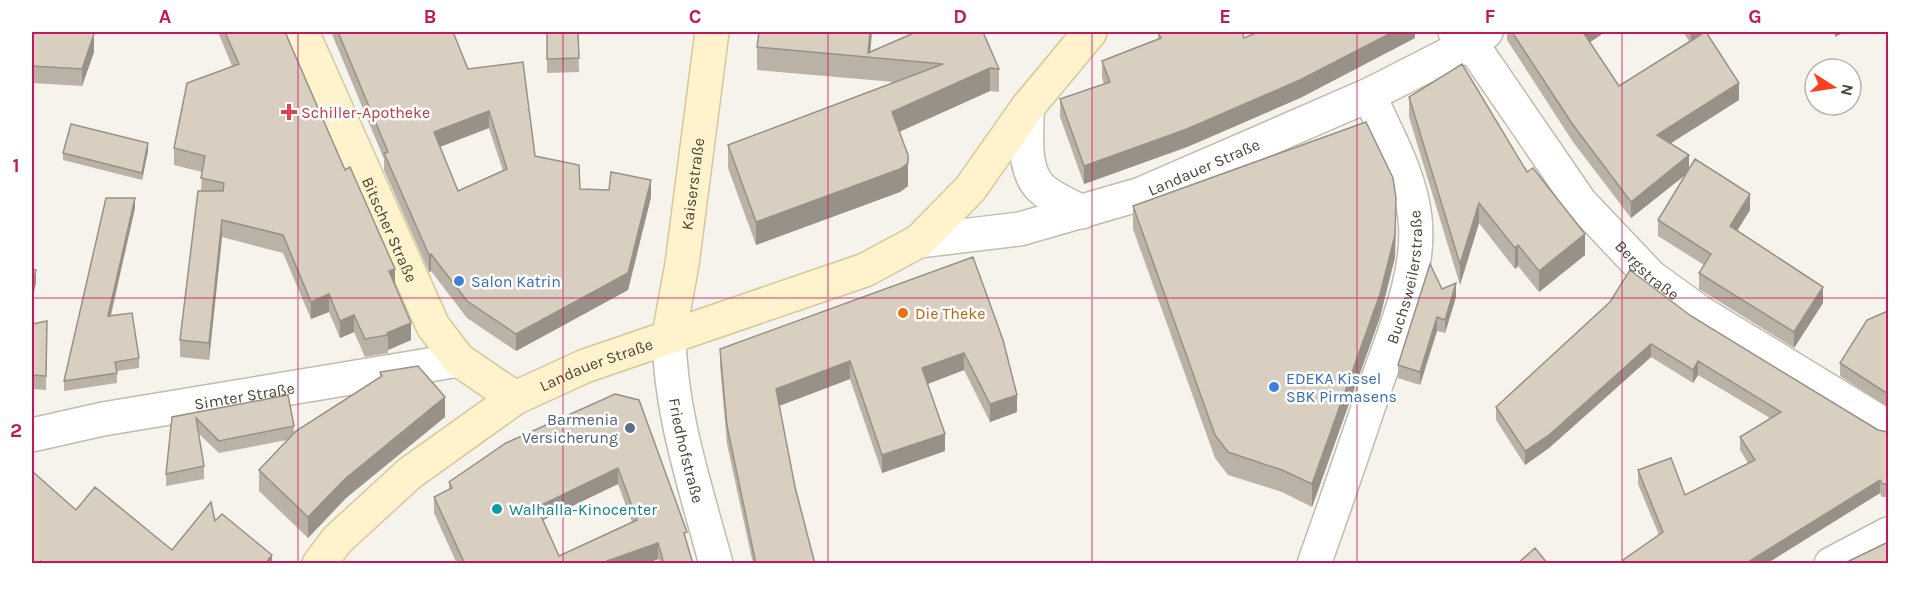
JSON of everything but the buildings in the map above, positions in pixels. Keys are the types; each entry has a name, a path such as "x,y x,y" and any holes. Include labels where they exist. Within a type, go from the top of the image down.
{"main road":[{"name":"Bitscher Straße","path":"302,32 433,326 459,360 515,398"},
{"name":"Kaiserstraße","path":"669,335 686,241 712,32"},
{"name":"Landauer Straße","path":"319,564 337,540 410,473 515,398 585,366 669,335 865,270 920,241 969,189 1027,108 1090,32"}],"street":[{"name":"Landauer Straße","path":"920,241 1020,229 1142,194 1369,95 1471,35"},
{"name":"Bergstraße","path":"1471,35 1580,202 1651,277 1701,313 1888,427"},
{"name":"Buchsweilerstraße","path":"1314,564 1400,312 1415,244 1416,220 1406,181 1390,139 1369,95"},
{"path":"1027,108 1028,164 1031,176 1045,192 1082,212"},
{"name":"Friedhofstraße","path":"669,335 669,370 676,415 716,564"},
{"name":"Simter Straße","path":"32,435 103,419 459,360"},
{"path":"1831,564 1888,534"}],"place":[{"name":"Schiller-Apotheke","path":"289,112"},
{"name":"Salon Katrin","path":"459,281"},
{"name":"Die Theke","path":"903,313"},
{"name":"EDEKA Kissel SBK Pirmasens","path":"1274,387"},
{"name":"Barmenia Versicherung","path":"630,428"},
{"name":"Walhalla-Kinocenter","path":"497,509"}]}
